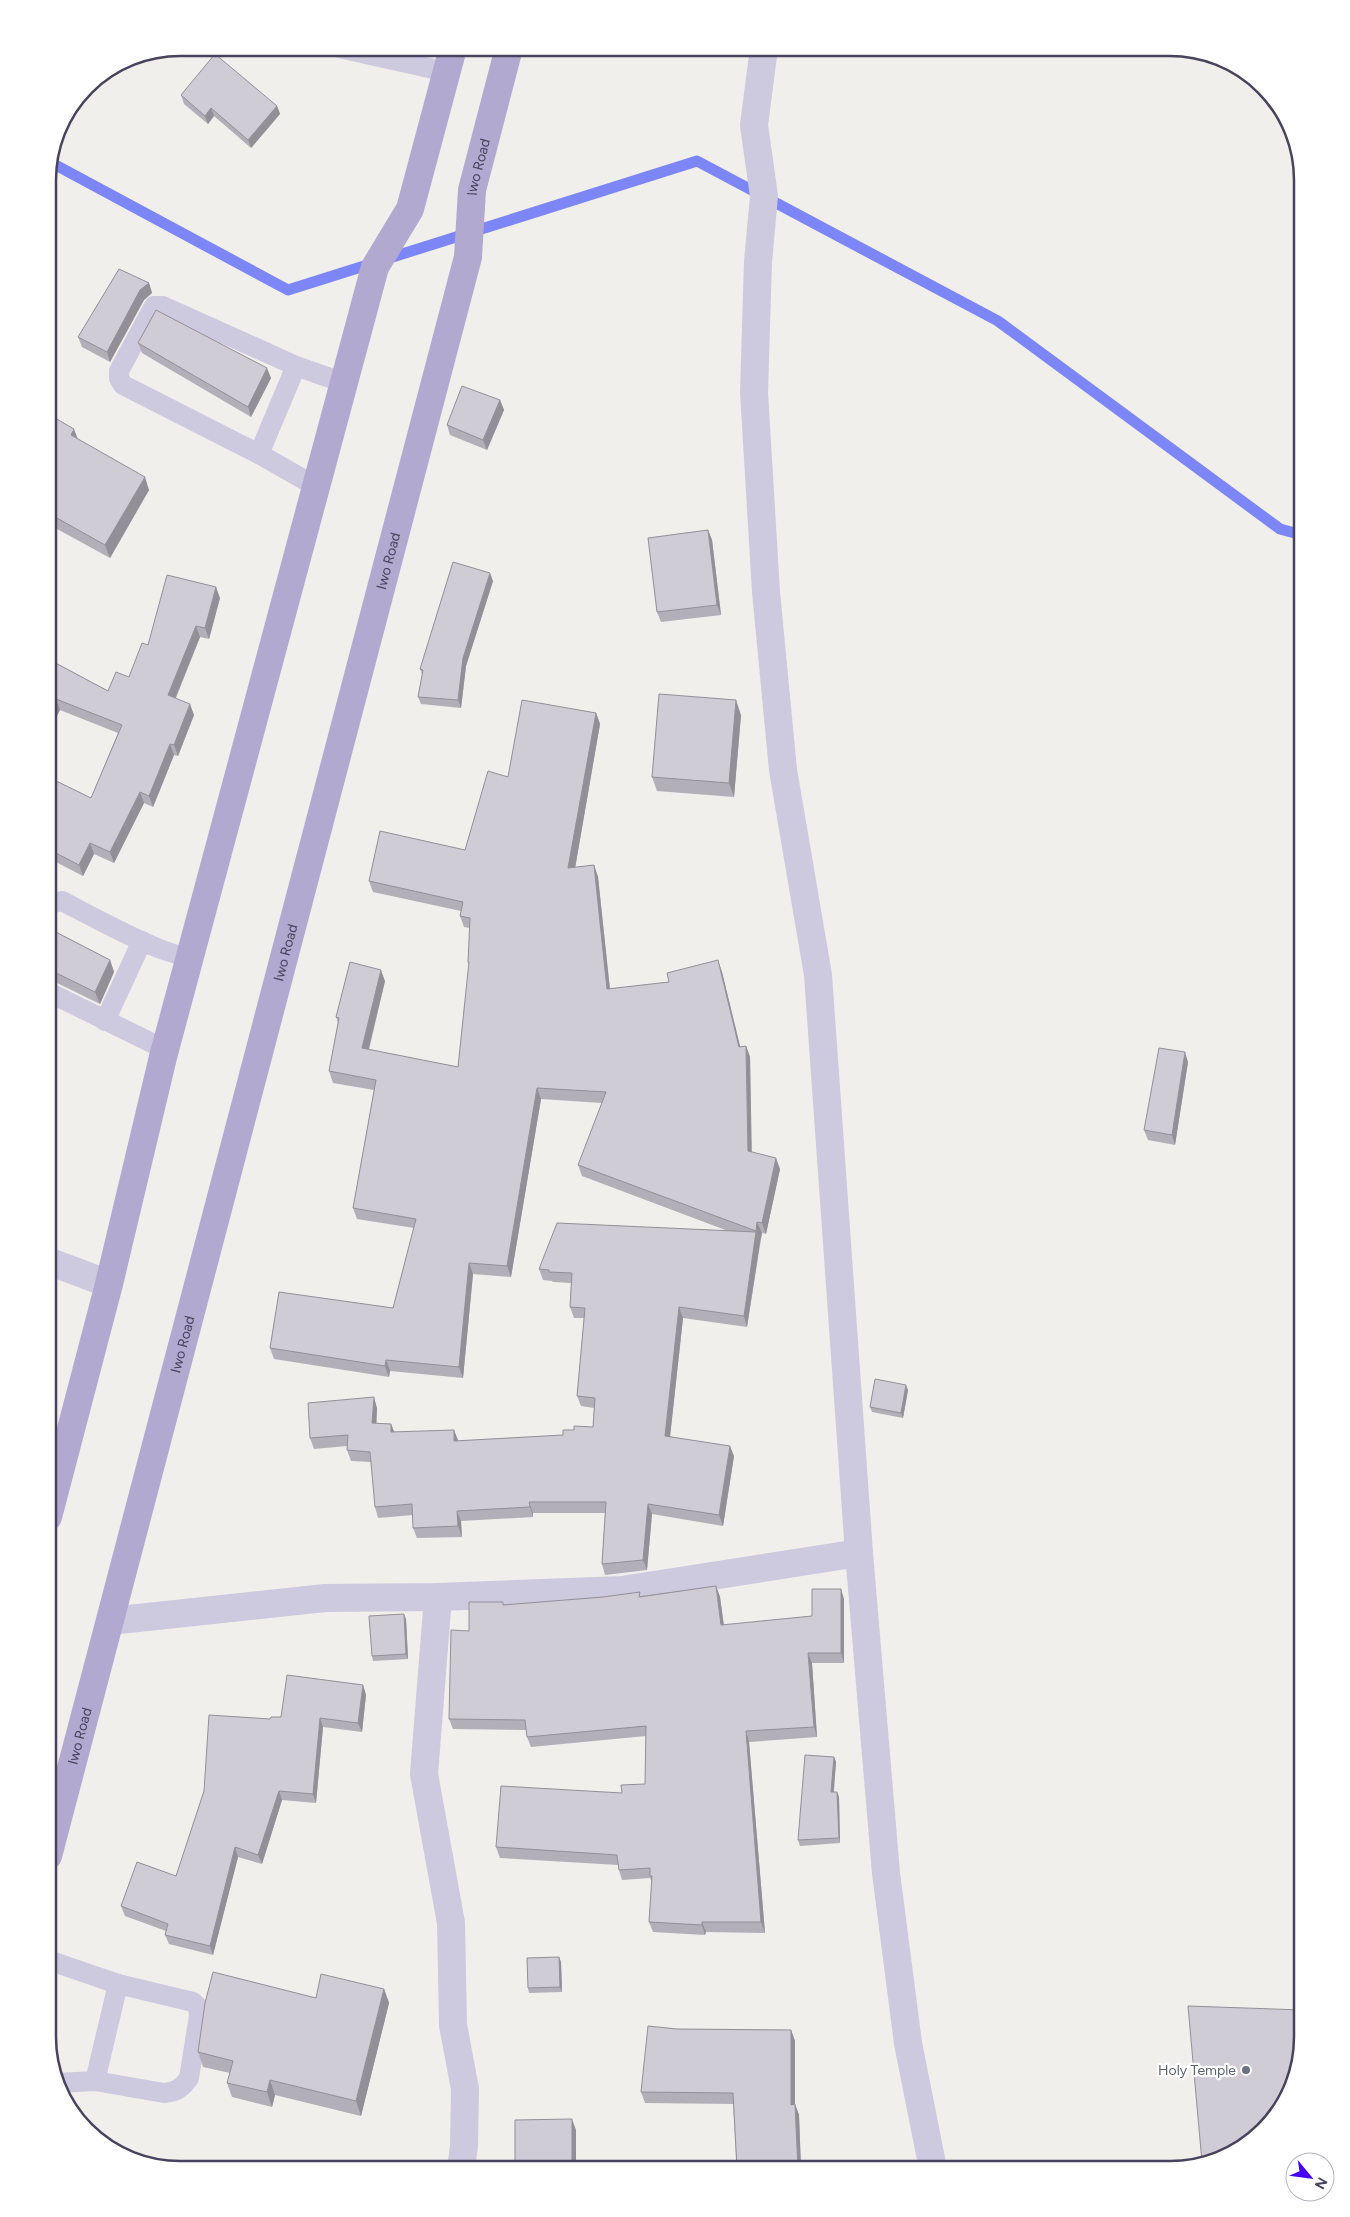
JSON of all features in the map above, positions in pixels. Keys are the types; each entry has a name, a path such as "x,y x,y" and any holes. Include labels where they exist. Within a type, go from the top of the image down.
{"main road":[{"name":"Iwo Road","path":"56,1825 468,257 472,190 507,56"},
{"path":"56,1485 108,1284 163,1056 376,267 410,209 450,60"}],"street":[{"path":"763,57 754,125 764,196 758,262 754,392 766,592 782,770 818,975 858,1553 886,1873 908,2044 930,2161"},
{"path":"56,1264 108,1284"},
{"path":"110,1621 325,1598 438,1597 622,1590 858,1553"},
{"path":"438,1597 424,1774 451,1923 453,2025 465,2089 462,2160"}],"lane":[{"path":"415,56 450,60"},
{"path":"316,487 259,454 123,385 118,378 119,371 148,314 154,306 163,306 296,366 344,383"},
{"path":"259,454 296,366"},
{"path":"57,902 62,901 142,941 184,957 190,954"},
{"path":"105,1021 142,941"},
{"path":"57,996 160,1047 163,1056"},
{"path":"56,1963 118,1984 193,2002 198,2006 199,2016 189,2078 183,2086 174,2092 164,2093 95,2081 65,2083"},
{"path":"95,2081 118,1984"}],"building":[{"path":"213,56 217,56 277,106 248,140 211,108 205,116 181,95"},
{"path":"119,269 149,283 140,290 107,352 78,337"},
{"path":"156,310 267,368 248,407 138,343"},
{"path":"462,386 500,400 483,440 447,425"},
{"path":"57,419 74,429 71,435 145,477 105,545 57,518"},
{"path":"708,530 717,605 657,612 648,538"},
{"path":"453,562 490,573 463,658 458,700 418,697 423,670 420,669"},
{"path":"167,575 216,587 205,628 196,626 168,695 190,704 174,745 170,744 149,796 140,792 110,852 90,843 79,865 57,853 57,781 91,798 122,725 57,699 57,664 108,691 116,672 129,677 142,643 148,645"},
{"path":"659,694 736,700 729,783 652,777"},
{"path":"522,700 596,713 568,868 594,865 607,989 669,982 667,973 718,960 739,1047 746,1046 748,1151 776,1158 762,1223 757,1222 756,1231 578,1165 606,1092 537,1088 507,1266 469,1263 459,1367 386,1360 385,1366 270,1348 279,1292 393,1308 416,1219 353,1208 376,1080 329,1071 339,1018 336,1017 350,962 381,970 362,1048 458,1067 469,962 470,918 460,916 463,902 369,881 380,831 465,850 488,771 508,777"},
{"path":"57,932 110,960 95,992 57,973"},
{"path":"1159,1048 1185,1052 1172,1135 1144,1130"},
{"path":"557,1223 756,1232 744,1316 679,1307 665,1436 730,1446 719,1515 648,1504 643,1560 602,1564 606,1502 529,1502 530,1507 457,1511 458,1526 413,1528 412,1504 375,1507 370,1452 347,1450 348,1435 310,1438 308,1403 374,1397 372,1423 391,1424 391,1432 454,1430 454,1441 563,1435 563,1430 574,1430 574,1426 593,1427 595,1398 577,1396 585,1308 570,1307 572,1273 549,1272 549,1270 539,1269"},
{"path":"875,1379 906,1385 901,1413 870,1407"},
{"path":"716,1586 721,1625 812,1616 812,1589 841,1589 841,1653 808,1653 814,1727 746,1731 761,1922 702,1922 702,1925 649,1922 652,1876 650,1876 650,1868 619,1870 617,1855 496,1847 501,1786 622,1793 621,1785 645,1784 646,1726 527,1737 525,1720 449,1719 451,1630 469,1631 469,1602 503,1602 503,1605 640,1592 639,1597"},
{"path":"404,1614 406,1654 372,1656 369,1616"},
{"path":"287,1675 363,1685 358,1723 320,1718 313,1794 279,1791 258,1855 235,1847 210,1946 165,1935 168,1924 121,1906 137,1862 176,1876 204,1791 209,1715 270,1719 271,1717 281,1717"},
{"path":"805,1755 834,1757 831,1792 837,1792 839,1838 798,1840"},
{"path":"559,1957 560,1987 528,1988 527,1958"},
{"path":"213,1972 316,1998 321,1974 384,1989 356,2101 270,2080 267,2092 227,2083 233,2061 198,2052 205,2003"},
{"name":"Holy Temple","path":"1188,2006 1294,2010 1293,2053 1290,2069 1273,2106 1252,2130 1239,2140 1202,2157"},
{"path":"648,2026 677,2029 791,2030 791,2105 795,2104 798,2161 737,2161 733,2093 641,2092"},
{"path":"572,2119 572,2160 515,2160 515,2120"}],"waterway":[{"path":"58,166 288,290 697,161 998,321 1280,529 1294,533"}],"place":[{"name":"Holy Temple","path":"1246,2070"}]}
